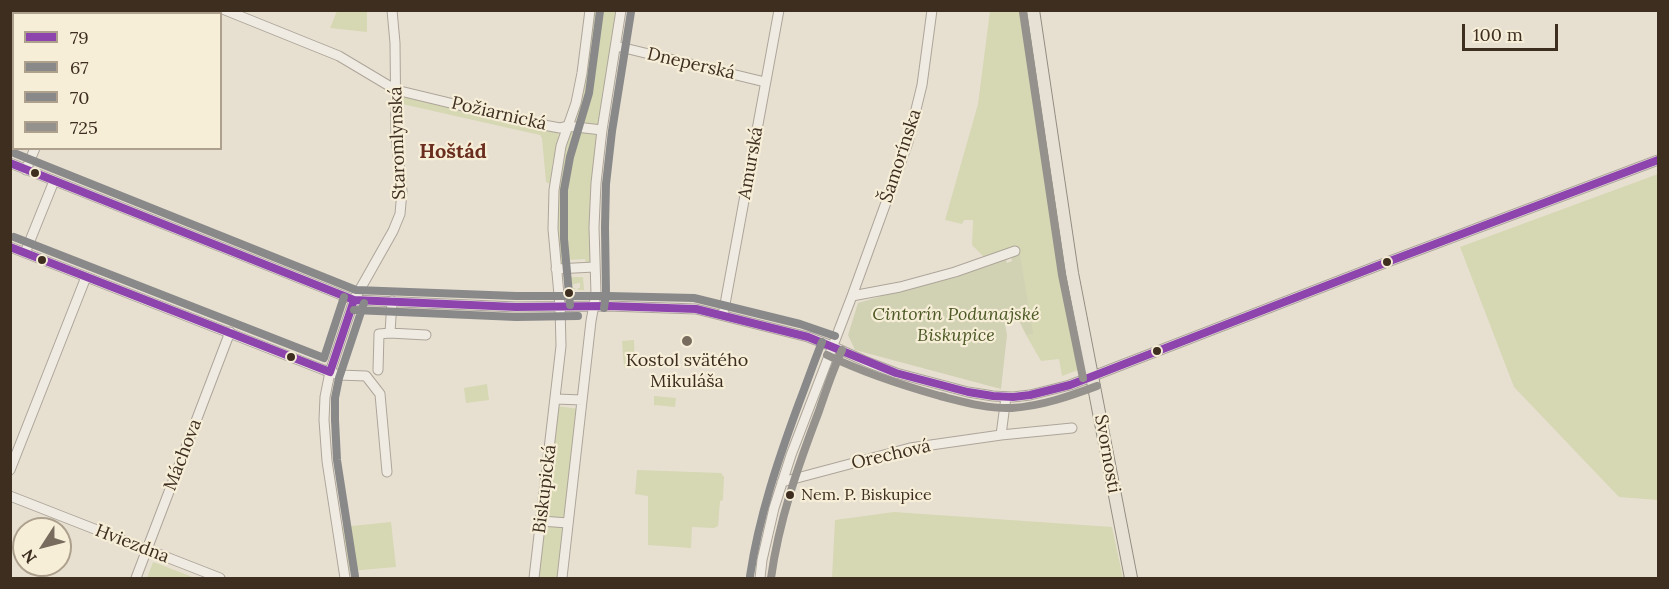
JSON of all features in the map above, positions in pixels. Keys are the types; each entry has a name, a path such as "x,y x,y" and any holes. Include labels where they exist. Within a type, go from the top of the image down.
{"main road":[{"name":"Svornosti","path":"1033,10 1072,273 1131,579"}],"street":[{"name":"Požiarnická","path":"225,10 339,56 396,90 533,123 560,128 567,126 602,129"},
{"name":"Staromlynská","path":"345,579 332,502 325,440 325,397 330,372 354,300 393,231 400,214 402,191 396,136 392,10"},
{"name":"Biskupická","path":"534,579 561,346 553,219 554,190 559,155 576,103 582,73 590,10"},
{"name":"Biskupická","path":"562,579 591,315 596,294 594,267 596,183 621,10"},
{"name":"Amurská","path":"723,315 778,10"},
{"name":"Šamorínska","path":"760,579 769,528 782,482 914,122 922,85 932,10"},
{"name":"Dneperská","path":"616,46 765,82"},
{"path":"26,170 34,150"},
{"path":"10,164 354,300 516,307 691,308 808,337 906,376 968,392 1006,397 1030,395 1093,376 1659,160"},
{"path":"25,253 54,181"},
{"path":"10,247 330,372 339,375 366,376 380,392 387,472"},
{"path":"852,296 900,287 956,272 1015,251"},
{"path":"556,269 594,267"},
{"path":"10,471 86,277"},
{"path":"390,333 392,301"},
{"name":"Máchova","path":"136,579 230,332"},
{"path":"378,370 379,334 426,335"},
{"path":"1001,435 1006,397"},
{"path":"556,399 582,400"},
{"name":"Orechová","path":"782,482 906,449 1001,435 1072,428"},
{"name":"Hviezdna","path":"10,496 220,579"},
{"path":"541,521 568,524"}],"green space":[{"path":"337,11 367,11 367,32 330,28"},
{"path":"593,11 617,11 599,125 596,126 578,124 574,119"},
{"path":"990,11 1025,11 1078,370 1062,376 1059,359 1041,361 1026,335 1032,334 1020,255 983,256 972,245 973,220 964,220 962,224 945,220 978,104"},
{"path":"405,97 531,128 558,132 550,184 546,182 540,135 402,104 402,99"},
{"path":"570,131 598,135 591,261 586,264 585,259 567,260 567,265 560,263 556,216 560,162"},
{"path":"1658,174 1658,500 1619,497 1514,387 1460,247"},
{"name":"Cintorín Podunajské Biskupice","path":"1020,254 1033,334 1026,335 1017,316 1004,319 1007,335 1001,389 855,350 848,335 858,303 1006,259 1007,263 1012,261 1011,257"},
{"path":"569,277 583,277 584,290 577,288 580,288 580,283 573,284 572,288 576,288 569,291"},
{"path":"634,340 635,367 624,368 622,341"},
{"path":"487,384 489,400 466,403 464,388"},
{"path":"654,396 676,398 675,407 654,405"},
{"path":"557,406 579,409 566,516 562,518 545,515"},
{"path":"637,470 721,473 724,477 723,500 720,501 718,526 714,528 692,527 691,548 648,545 648,496 635,494"},
{"path":"894,512 1112,527 1123,578 832,578 835,520"},
{"path":"391,522 396,567 349,571 342,527"},
{"path":"545,526 559,526 564,531 558,578 537,578"},
{"path":"153,562 156,563 195,578 147,578"}],"transit line":[{"name":"67","path":"570,305 564,239 564,190 570,157 589,93 600,11"},
{"name":"67","path":"604,308 606,184 631,12"},
{"name":"725","path":"1023,12 1062,275 1083,378"},
{"name":"70","path":"14,153 356,290 516,296 694,298 800,324 835,336"},
{"name":"79","path":"10,163 354,300 516,307 608,306 696,309 808,337 896,373 968,392 1013,397 1070,385 1658,160"},
{"name":"70","path":"14,237 324,358 344,297"},
{"name":"79","path":"10,247 330,372 354,300"},
{"name":"67","path":"355,576 337,460 335,398 339,378 364,303"},
{"name":"67","path":"354,310 516,317 578,316"},
{"name":"70","path":"750,576 758,532 770,488 822,342"},
{"name":"725","path":"771,578 774,556 790,493 842,350"},
{"name":"725","path":"827,355 869,373 976,405 1012,408 1034,405 1097,386"}],"place":[{"name":"Kostol svätého Mikuláša","path":"687,341"},
{"name":"Nem. P. Biskupice","path":"790,495"}],"district":[{"name":"Hoštád","path":"453,152"}]}
